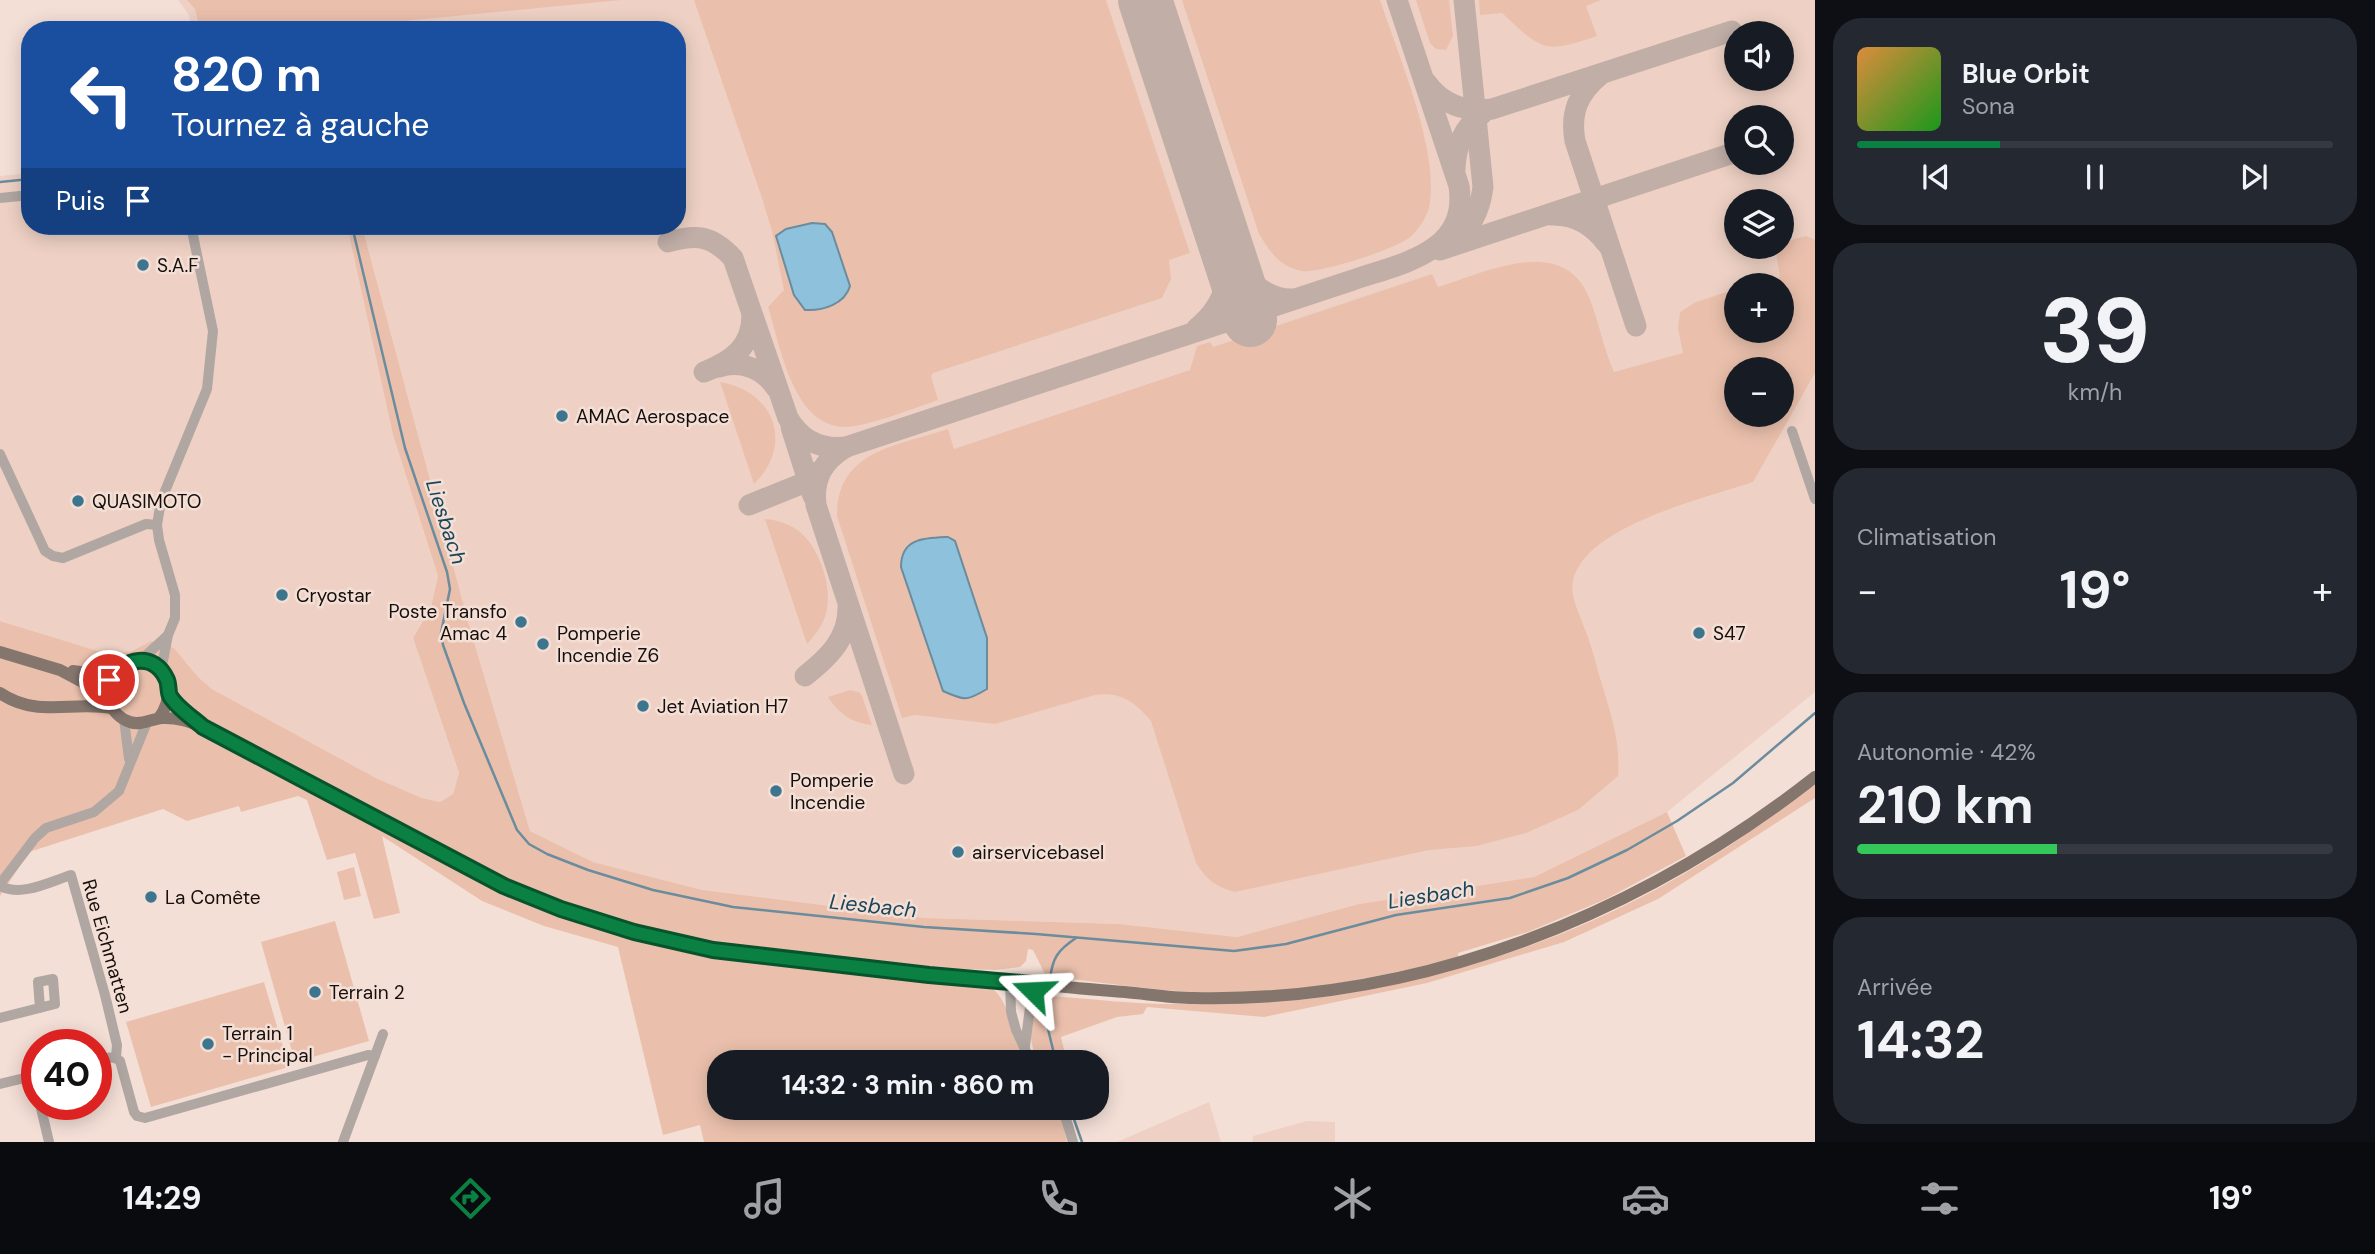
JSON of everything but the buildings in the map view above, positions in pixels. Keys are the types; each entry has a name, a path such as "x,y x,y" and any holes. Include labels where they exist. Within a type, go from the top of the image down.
{"main road":[{"path":"0,652 60,670 93,674 114,673"},
{"path":"153,720 168,705 166,679 156,666 141,660 122,665 106,687 107,695 112,708 131,723 181,719 203,727 504,886 561,909 656,938 713,950 1193,998 1259,996 1355,986 1424,972 1496,952 1602,910 1668,877 1734,837 1815,777"},
{"path":"60,670 107,695"},
{"path":"0,692 35,708 86,705 112,708"},
{"path":"169,695 203,727"}],"street":[{"path":"0,198 21,196"},
{"path":"161,671 168,635 175,618 175,595 157,525 161,500 207,389 213,331 193,235"},
{"path":"1792,431 1815,499"},
{"path":"0,454 45,551 53,556 63,558 146,524 157,525"},
{"path":"141,660 168,635"},
{"path":"0,885 35,838 46,828 94,812 119,791 127,777 129,763 124,719"},
{"path":"129,763 153,720"},
{"name":"Rue Eichmatten","path":"0,885 8,890 20,891 71,875 105,995 117,1045 116,1057"},
{"path":"1010,981 1011,1012 1016,1030 1027,1050"},
{"path":"1026,1047 1037,984"},
{"path":"0,1018 40,1008"},
{"path":"343,1142 383,1034"},
{"path":"112,1058 116,1057 120,1061 134,1112 145,1118 368,1055 375,1056"},
{"path":"0,1084 21,1079"},
{"path":"43,1120 48,1142"},
{"path":"1066,1120 1073,1142"}],"shaded area":[{"path":"178,0 1815,0 1815,692 1667,812 1534,877 1359,904 1237,937 1120,924 925,918 705,891 593,862 530,831 469,625 364,235 686,235 686,21 190,21 189,15"},
{"path":"187,0 621,0 403,21 198,21 195,9"},
{"path":"694,0 1106,0 1190,253 1169,260 1171,279 1162,298 933,373 931,376 938,400 855,426 834,426 817,418 793,386 778,344 768,307 784,290 772,231"},
{"path":"1182,0 1380,0 1415,101 1428,155 1431,180 1429,207 1423,222 1413,235 1373,254 1311,271 1294,269 1276,258 1259,234"},
{"path":"1416,0 1449,0 1453,36 1446,50 1436,49 1430,43"},
{"path":"1479,0 1601,0 1586,6 1597,36 1554,47 1545,45 1536,42 1502,13 1480,15"},
{"path":"21,174 21,235 349,235 393,435 438,576 431,607 413,638 459,773 453,794 440,802 422,798 376,778 212,689 198,677 174,648 151,641 132,651 115,654 0,621 0,176"},
{"path":"349,235 364,235 469,625 530,831 593,862 702,890 925,918 1120,924 1237,937 1359,904 1534,877 1667,812 1686,856 1606,899 1528,932 1458,953 1458,957 1378,976 1324,985 1270,992 1218,993 1046,976 1033,950 1028,949 1026,961 1020,967 996,970 962,969 961,984 989,987 996,991 1011,1020 1021,1050 707,1050 707,1120 1062,1120 1067,1142 704,1142 700,1125 663,1135 618,947 544,926 482,901 382,836 400,913 374,919 355,853 327,860 307,800 298,796 241,812 239,806 187,821 163,809 29,852 0,896 0,621 115,654 132,651 151,641 174,648 198,677 212,689 376,778 422,798 440,802 453,794 459,773 413,638 431,607 438,576 393,435"},
{"path":"1806,236 1815,240 1815,373 1794,410 1794,357 1724,357 1724,427 1784,427 1753,482 1678,506 1622,530 1599,545 1582,562 1573,581 1574,599 1611,715 1618,763 1618,776 1578,810 1526,833 1476,846 1429,850 1235,892 1212,882 1196,863 1151,721 1126,699 1112,695 1095,695 995,724 915,715 902,718 837,516 840,494 847,477 873,454 948,429 954,449 1190,370 1197,346 1210,342 1213,347 1432,274 1438,287 1520,263 1541,262 1560,266 1576,277 1592,305 1614,372 1683,353 1678,328 1680,312 1696,302 1724,293 1724,343 1794,343 1794,273 1779,273 1777,259 1794,259 1794,239"},
{"path":"720,382 739,387 754,396 773,422 773,453 766,469 754,484"},
{"path":"765,519 784,523 800,532 820,560 827,583 827,607 825,617 807,644"},
{"path":"850,690 859,692 862,696 872,725 847,717 828,697"},
{"path":"1815,785 1815,798 1658,899 1564,942 1427,983 1264,1017 1147,1007 1143,1014 1117,1017 1061,1037 1064,1050 1034,1050 1031,1034 1033,1015 1043,1001 1052,996 1174,1004 1299,998 1361,990 1482,961 1599,918 1655,890 1735,842"},
{"path":"354,867 361,896 344,900 337,872"},
{"name":"Terrain 2","path":"335,921 369,1041 295,1062 261,942"},
{"name":"Terrain 1 - Principal","path":"264,982 289,1067 151,1107 126,1022"},
{"path":"1209,1102 1221,1142 1117,1142"},
{"path":"1307,1121 1335,1122 1335,1142 1252,1142 1253,1136"}],"water":[{"path":"812,223 825,224 832,232 850,286 838,302 819,309 805,310 794,295 776,236 786,229"},
{"path":"948,537 955,541 987,638 987,689 966,698 943,691 901,567 905,550 916,541"}],"waterway":[{"name":"Liesbach","path":"0,182 21,180"},
{"name":"Liesbach","path":"354,235 405,448 447,572 450,589 441,633 464,703 517,830 529,844 588,870 653,890 733,907 924,927 1234,951 1286,944 1396,915 1510,898 1568,878 1627,850 1677,821 1733,783 1815,713"},
{"path":"1050,980 1057,955 1076,938"},
{"path":"1050,990 1048,1029 1053,1050"},
{"path":"1074,1120 1082,1142"}],"taxiway":[{"path":"668,242 703,238 718,245 733,258 788,418 805,438 820,445 837,448 1389,269 1426,253 1442,241 1453,227 1459,209 1459,186 1397,0"},
{"path":"1452,243 1474,218 1483,187 1464,0"},
{"path":"1426,82 1439,96 1455,105 1473,110 1492,109 1724,34"},
{"path":"1600,75 1586,89 1577,104 1575,141 1636,326"},
{"path":"1455,169 1462,138 1470,125 1483,113"},
{"path":"1440,250 1724,156"},
{"path":"1551,215 1568,216 1583,222 1596,231 1607,244"},
{"path":"1197,328 1216,308 1225,286 1226,262 1222,236"},
{"path":"1226,245 1236,265 1252,282 1271,295 1292,299"},
{"path":"704,372 731,358 744,344 752,315"},
{"path":"719,367 736,365 751,368 765,376 776,388"},
{"path":"791,427 813,496"},
{"path":"846,447 831,458 821,471 816,487 816,505 904,774"},
{"path":"749,505 801,484 817,472"},
{"path":"805,676 822,662 841,638 848,607"}],"runway":[{"path":"1145,0 1250,320"}],"place":[{"name":"S.A.F","path":"143,265"},
{"name":"AMAC Aerospace","path":"562,416"},
{"name":"QUASIMOTO","path":"78,501"},
{"name":"Cryostar","path":"282,595"},
{"name":"Poste Transfo Amac 4","path":"521,622"},
{"name":"S47","path":"1699,633"},
{"name":"Pomperie Incendie Z6","path":"543,644"},
{"name":"Jet Aviation H7","path":"643,706"},
{"name":"Pomperie Incendie","path":"776,791"},
{"name":"airservicebasel","path":"958,852"},
{"name":"La Comête","path":"151,897"},
{"name":"Terrain 2","path":"315,992"},
{"name":"Terrain 1 - Principal","path":"208,1044"}],"route":[{"path":"109,680 122,665 130,662 141,660 156,666 166,679 169,695 203,727 504,886 561,909 656,938 713,950 1033,984 1033,991"}]}
